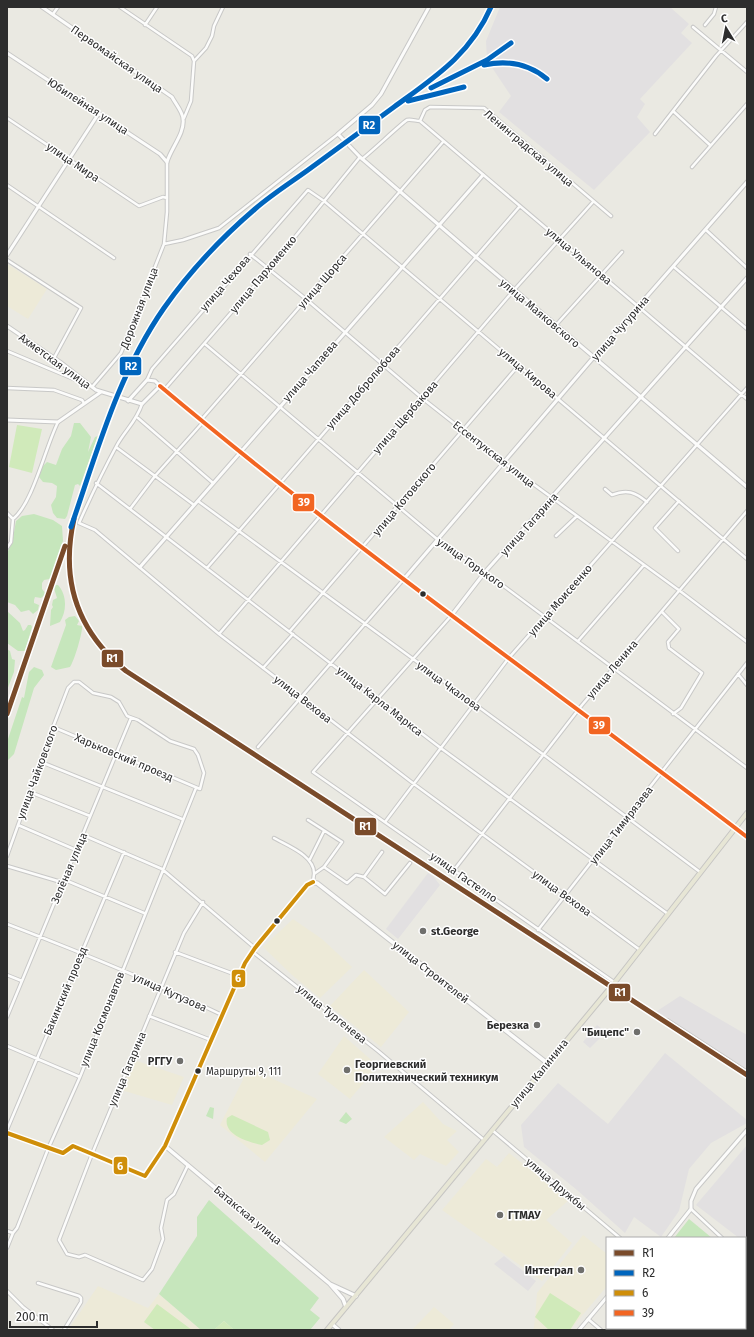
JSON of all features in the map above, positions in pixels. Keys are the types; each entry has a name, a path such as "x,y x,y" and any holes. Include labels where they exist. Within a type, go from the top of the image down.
{"main road":[{"name":"улица Калинина","path":"327,1330 615,982 747,813"},
{"path":"165,1146 239,976 254,950 307,885 313,882"},
{"name":"улица Строителей","path":"313,882 320,885 547,1063"},
{"name":"Батакская улица","path":"165,1146 330,1284 343,1299 346,1307"},
{"name":"Батакская улица","path":"330,1284 356,1296"}],"street":[{"name":"Первомайская улица","path":"42,7 172,96 184,118"},
{"path":"53,14 58,7"},
{"path":"120,7 192,56 194,61 191,101 184,118 182,130 170,151 167,162"},
{"path":"145,25 157,7"},
{"path":"194,61 206,48 223,7"},
{"path":"164,244 183,240 219,228 372,106 382,94 428,7"},
{"path":"705,25 714,14 716,7"},
{"path":"655,134 747,22"},
{"path":"693,27 747,72"},
{"name":"Юбилейная улица","path":"7,53 160,154 167,162"},
{"path":"692,167 747,104"},
{"name":"Ленинградская улица","path":"420,121 425,110 430,107 484,108 611,216"},
{"path":"673,111 710,145"},
{"path":"7,255 68,158 99,113"},
{"name":"улица Мира","path":"7,118 139,206 163,197 167,198"},
{"name":"улица Пархоменко","path":"164,390 268,270 361,158 407,120 420,121"},
{"name":"улица Ульянова","path":"420,121 559,240 602,274 747,399"},
{"name":"улица Маяковского","path":"338,134 361,158 399,192 556,324 593,358 747,486"},
{"name":"улица Щорса","path":"130,509 155,476 177,452 241,374 443,142"},
{"path":"160,154 170,151"},
{"name":"Дорожная улица","path":"92,386 121,353 164,244 167,198 167,162"},
{"name":"улица Чапаева","path":"140,567 241,452 279,406 483,175"},
{"name":"улица Чугурина","path":"258,747 638,306 674,267 747,182"},
{"path":"7,185 114,258"},
{"name":"улица Кирова","path":"308,190 324,201 402,266 747,559"},
{"name":"улица Чехова","path":"147,380 152,369 250,254 308,190"},
{"name":"улица Щербакова","path":"219,634 514,290 593,202"},
{"name":"улица Добролюбова","path":"207,568 520,206"},
{"path":"706,230 747,268"},
{"path":"556,324 622,252"},
{"name":"Ессентукская улица","path":"250,254 306,299 422,398 503,462 680,591 747,642"},
{"path":"7,260 81,308 54,358"},
{"path":"674,267 747,329"},
{"name":"улица Гагарина","path":"313,772 451,616 485,572 642,398 747,278"},
{"name":"Ахметская улица","path":"7,326 101,392 142,404"},
{"name":"улица Горького","path":"205,344 437,539 546,617 673,714 747,768"},
{"path":"7,350 92,386"},
{"name":"улица Котовского","path":"263,668 323,593 518,366"},
{"path":"128,400 147,380 152,380 280,484 322,515 403,580 747,837"},
{"path":"142,404 160,386"},
{"path":"7,388 62,391 84,403"},
{"name":"улица Моисеенко","path":"385,822 442,749 508,659 747,388"},
{"path":"7,548 11,542 13,519 19,514 30,492 58,422 101,392"},
{"name":"улица Вехова","path":"142,404 138,418 122,436 96,483 79,523 95,530 219,634 414,784 640,950"},
{"path":"138,418 213,483"},
{"path":"7,420 58,422"},
{"path":"116,447 194,505"},
{"name":"улица Карла Маркса","path":"96,483 292,632 442,749 668,914"},
{"path":"606,489 612,495 619,492 632,491 647,502"},
{"name":"улица Чкалова","path":"198,501 544,755 627,819 700,872"},
{"path":"678,551 655,528 679,501"},
{"name":"улица Ленина","path":"454,870 578,710 747,511"},
{"path":"7,513 13,519"},
{"path":"556,536 577,516"},
{"path":"578,641 644,565"},
{"path":"662,612 679,629 668,642 669,648 702,673 681,708 673,714"},
{"name":"улица Тимирязева","path":"538,930 627,819 747,663"},
{"path":"738,674 747,685"},
{"name":"улица Чайковского","path":"7,856 68,688 74,682 79,682 93,693 111,697 119,702 127,716 131,718"},
{"path":"131,718 138,720 170,741 194,749 198,755 204,773 200,789 196,788"},
{"name":"Зелёная улица","path":"7,1017 83,836 101,787 131,718"},
{"name":"Харьковский проезд","path":"53,727 196,788"},
{"path":"41,762 182,819"},
{"name":"улица Гастелло","path":"313,772 538,930 615,982"},
{"name":"улица Космонавтов","path":"7,1248 12,1233 17,1228 48,1149 80,1076 144,912 196,788"},
{"path":"30,792 90,816"},
{"path":"308,820 342,842 324,867 314,874"},
{"path":"18,826 76,850"},
{"path":"310,859 324,831"},
{"name":"улица Тургенева","path":"83,836 162,869 202,902 254,950 383,1055 484,1140"},
{"path":"274,838 310,859 315,870 313,882"},
{"name":"Бакинский проезд","path":"7,1130 104,896 124,852"},
{"path":"364,877 382,852"},
{"path":"324,867 347,883 356,875 364,877 385,894 410,863"},
{"path":"7,866 61,882 65,880 144,912"},
{"name":"улица Гагарина","path":"188,1165 174,1194 167,1200 160,1228 163,1239 152,1269 143,1280 85,1255 79,1257 67,1254 60,1240 92,1154 175,952 192,916 202,902"},
{"name":"улица Кутузова","path":"7,924 121,971 162,986 222,1015"},
{"path":"175,952 239,976"},
{"path":"7,975 22,981"},
{"path":"149,1016 211,1040"},
{"path":"667,1020 747,1072"},
{"path":"7,1046 80,1076"},
{"name":"улица Дружбы","path":"492,1130 619,1237"},
{"path":"669,1237 691,1209 691,1201 696,1189 747,1130"},
{"path":"7,1133 48,1149 63,1152 73,1146 145,1176 165,1146"},
{"path":"691,1209 721,1237"},
{"path":"7,1230 12,1233"},
{"path":"38,1283 79,1296 81,1298 81,1302 64,1330"},
{"path":"7,1291 23,1307 53,1330"},
{"path":"579,1330 606,1298"},
{"path":"588,1319 601,1330"},
{"path":"332,1324 339,1330"}],"shaded area":[{"path":"500,7 670,7 689,24 681,33 692,43 640,99 645,104 637,117 650,132 594,190 499,112 511,96 487,60 486,41"},
{"path":"7,264 47,289 28,319 7,306"},
{"path":"428,873 433,876 440,885 398,939 386,929"},
{"path":"293,919 322,939 352,967 320,998 292,975 263,947"},
{"path":"364,970 409,1012 381,1047 330,1006"},
{"path":"680,996 747,1035 747,1069 654,1013"},
{"path":"597,1025 606,1032 590,1048 583,1042"},
{"name":"Георгиевский Политехнический техникум","path":"344,1036 378,1066 350,1099 318,1074"},
{"path":"665,1053 747,1120 747,1123 711,1143 689,1169 679,1211 661,1237 634,1217 625,1233 577,1190 524,1147 521,1125 558,1083 608,1124"},
{"path":"134,1060 184,1077 172,1105 121,1090"},
{"path":"249,1068 317,1099 265,1162 220,1125"},
{"path":"423,1102 443,1124 457,1131 447,1140 459,1152 446,1166 420,1154 414,1160 384,1137"},
{"path":"747,1145 747,1244 746,1237 738,1237 696,1205"},
{"name":"ГТМАУ","path":"509,1153 569,1200 546,1220 572,1243 542,1281 442,1210 486,1159 497,1167"},
{"name":"Интеграл","path":"583,1235 606,1253 606,1287 570,1330 532,1330 534,1328 537,1293"},
{"path":"504,1256 536,1281 528,1291 494,1264"},
{"path":"98,1286 148,1308 159,1294 201,1330 68,1330"},
{"path":"434,1307 454,1324 449,1330 412,1330"}],"green space":[{"path":"74,423 80,423 91,437 88,452 95,437 98,436 80,486 78,484 75,485 67,516 65,519 57,518 53,513 51,505 56,497 57,486 52,483 43,482 39,477 42,467 47,462 56,465 62,449 71,436"},
{"path":"17,425 42,429 32,473 9,467"},
{"path":"34,514 53,520 62,526 63,541 50,579 44,580 42,583 42,589 46,594 41,598 35,597 34,603 39,605 38,610 33,614 29,610 21,612 15,605 7,602 7,553 12,543 16,521 22,516"},
{"path":"53,585 58,585 61,589 65,608 60,622 50,626 53,600 57,598"},
{"path":"7,611 20,623 23,631 28,625 31,625 32,627 25,651 18,651 7,643"},
{"path":"75,616 79,621 77,625 82,626 76,653 70,667 56,670 51,667 66,625 65,620 69,617"},
{"path":"7,649 10,651 12,659 15,660 14,672 7,690"},
{"path":"34,667 42,670 44,675 34,688 14,754 7,761 7,742 22,697 24,698 29,672"},
{"path":"210,1107 214,1108 213,1119 206,1116"},
{"path":"346,1112 352,1119 346,1124 339,1121"},
{"path":"232,1115 268,1132 270,1140 262,1145 238,1137 229,1129 227,1124 227,1118"},
{"path":"209,1200 319,1298 310,1310 320,1318 310,1330 234,1330 224,1321 214,1330 201,1330 159,1294 197,1236 197,1217"},
{"path":"689,1219 711,1237 675,1237"},
{"path":"746,1267 747,1330 738,1329 746,1329"},
{"path":"550,1293 581,1313 570,1330 549,1330 535,1317"},
{"path":"157,1304 192,1330 155,1330 144,1322"},
{"path":"224,1321 234,1330 214,1330"}],"transit line":[{"name":"R2","path":"71,527 100,442 121,387 148,333 184,281 218,244 242,220 261,204 424,85 450,64 473,39 491,7"},
{"name":"R2","path":"431,88 487,60 511,43"},
{"name":"R2","path":"484,65 501,63 517,64 533,70 547,79"},
{"name":"R2","path":"408,101 464,87"},
{"name":"39","path":"160,386 231,445 377,559 747,837"},
{"name":"R1","path":"74,519 70,542 69,563 71,584 76,603 84,622 95,639 109,656 126,671 747,1075"},
{"name":"R1","path":"7,714 65,546"},
{"name":"6","path":"7,1133 63,1153 73,1146 145,1176 165,1146 245,963 255,948 307,885 313,882"}],"place":[{"name":"st.George","path":"423,931"},
{"name":"Березка","path":"537,1025"},
{"name":"\"Бицепс\"","path":"637,1032"},
{"name":"РГГУ","path":"180,1061"},
{"name":"Георгиевский Политехнический техникум","path":"347,1070"},
{"name":"Маршруты 9, 111","path":"198,1071"},
{"name":"ГТМАУ","path":"500,1215"},
{"name":"Интеграл","path":"581,1270"}]}
